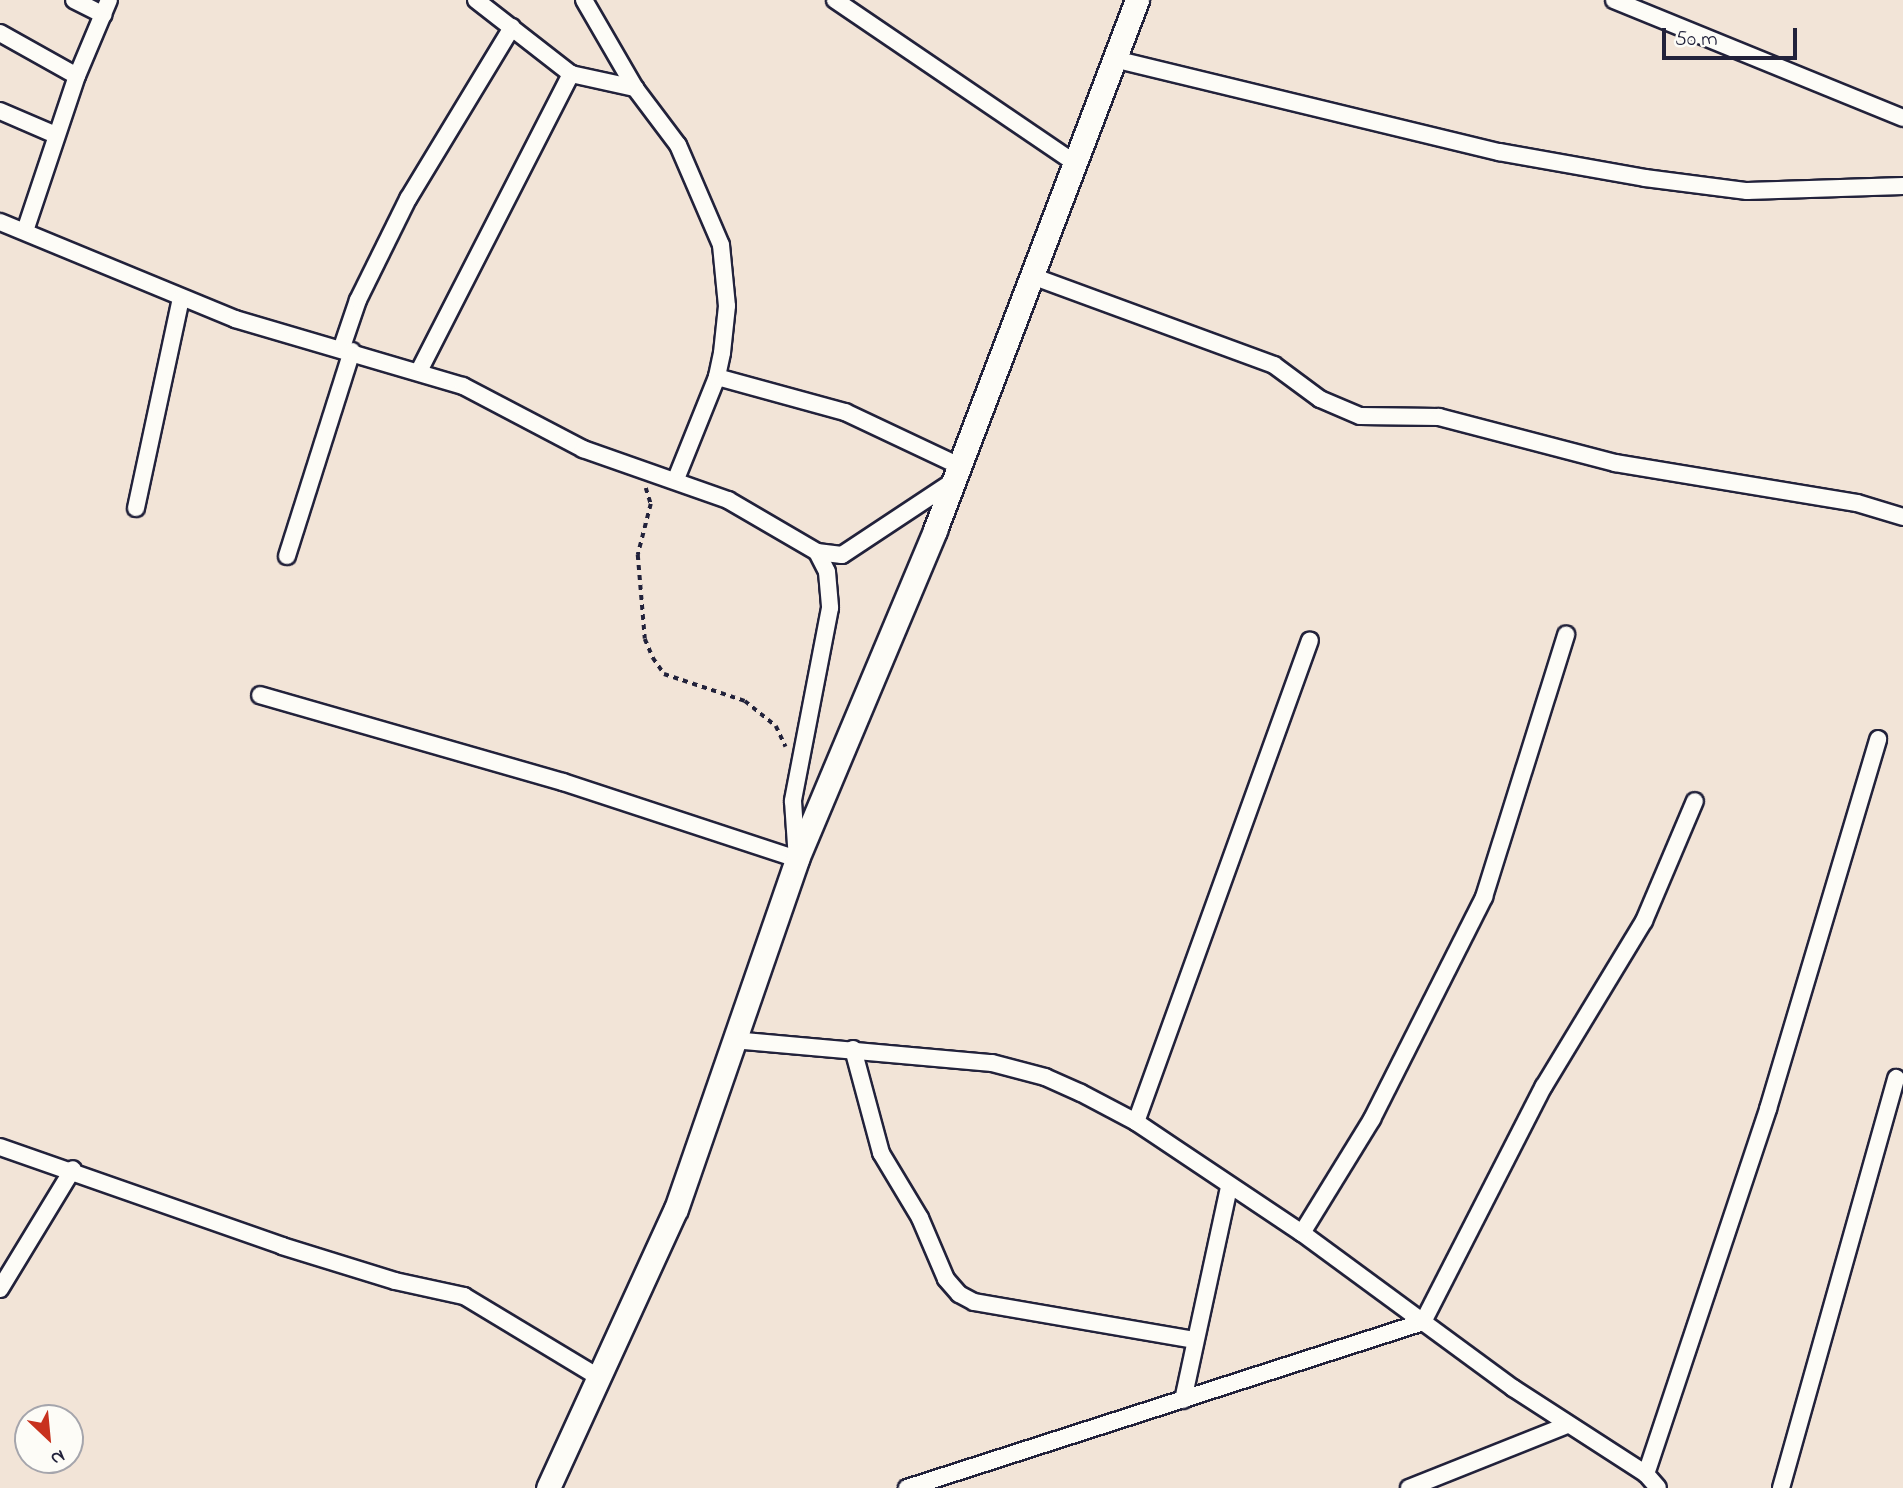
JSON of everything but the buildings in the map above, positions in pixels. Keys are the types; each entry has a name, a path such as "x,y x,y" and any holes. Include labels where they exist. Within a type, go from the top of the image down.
{"street":[{"path":"74,0 103,16"},
{"path":"25,231 77,76 109,0"},
{"path":"476,0 571,74 635,88"},
{"path":"584,0 635,88 678,145 721,245 727,306 718,377 676,479"},
{"path":"835,0 1075,163"},
{"path":"548,1488 676,1209 797,859 956,474 1137,0"},
{"path":"1614,0 1903,118"},
{"path":"287,556 347,349 358,300 408,199 512,27"},
{"path":"0,33 77,76"},
{"path":"1114,59 1499,152 1645,178 1747,191 1903,186"},
{"path":"419,370 571,74"},
{"path":"0,111 56,135"},
{"path":"0,222 181,298 267,330 347,349 463,386 583,449 676,479 738,505 817,552 842,555 956,474"},
{"path":"1032,276 1274,365 1320,399 1360,416 1439,416 1615,463 1857,503 1903,517"},
{"path":"136,508 181,298"},
{"path":"718,377 845,412 956,474"},
{"path":"797,859 793,822 797,776 830,608 827,572 817,552"},
{"path":"1302,1233 1372,1119 1473,921 1566,635"},
{"path":"1136,1122 1310,640"},
{"path":"260,695 563,782 797,859"},
{"path":"1646,1474 1768,1110 1878,739"},
{"path":"907,1488 1423,1322 1544,1086 1644,921 1695,801"},
{"path":"733,1040 992,1063 1045,1077 1136,1122 1302,1233 1567,1425 1646,1474 1658,1488"},
{"path":"853,1049 890,1175 920,1218 946,1279 959,1294 974,1302 1195,1340"},
{"path":"1780,1488 1896,1078"},
{"path":"0,1147 73,1169 282,1245 395,1281 464,1296 600,1378"},
{"path":"0,1289 73,1169"},
{"path":"1183,1400 1229,1186"},
{"path":"1409,1488 1567,1425"}],"path":[{"path":"638,466 651,504 638,555 645,639 653,658 664,674 745,701 776,726 797,776"}]}
